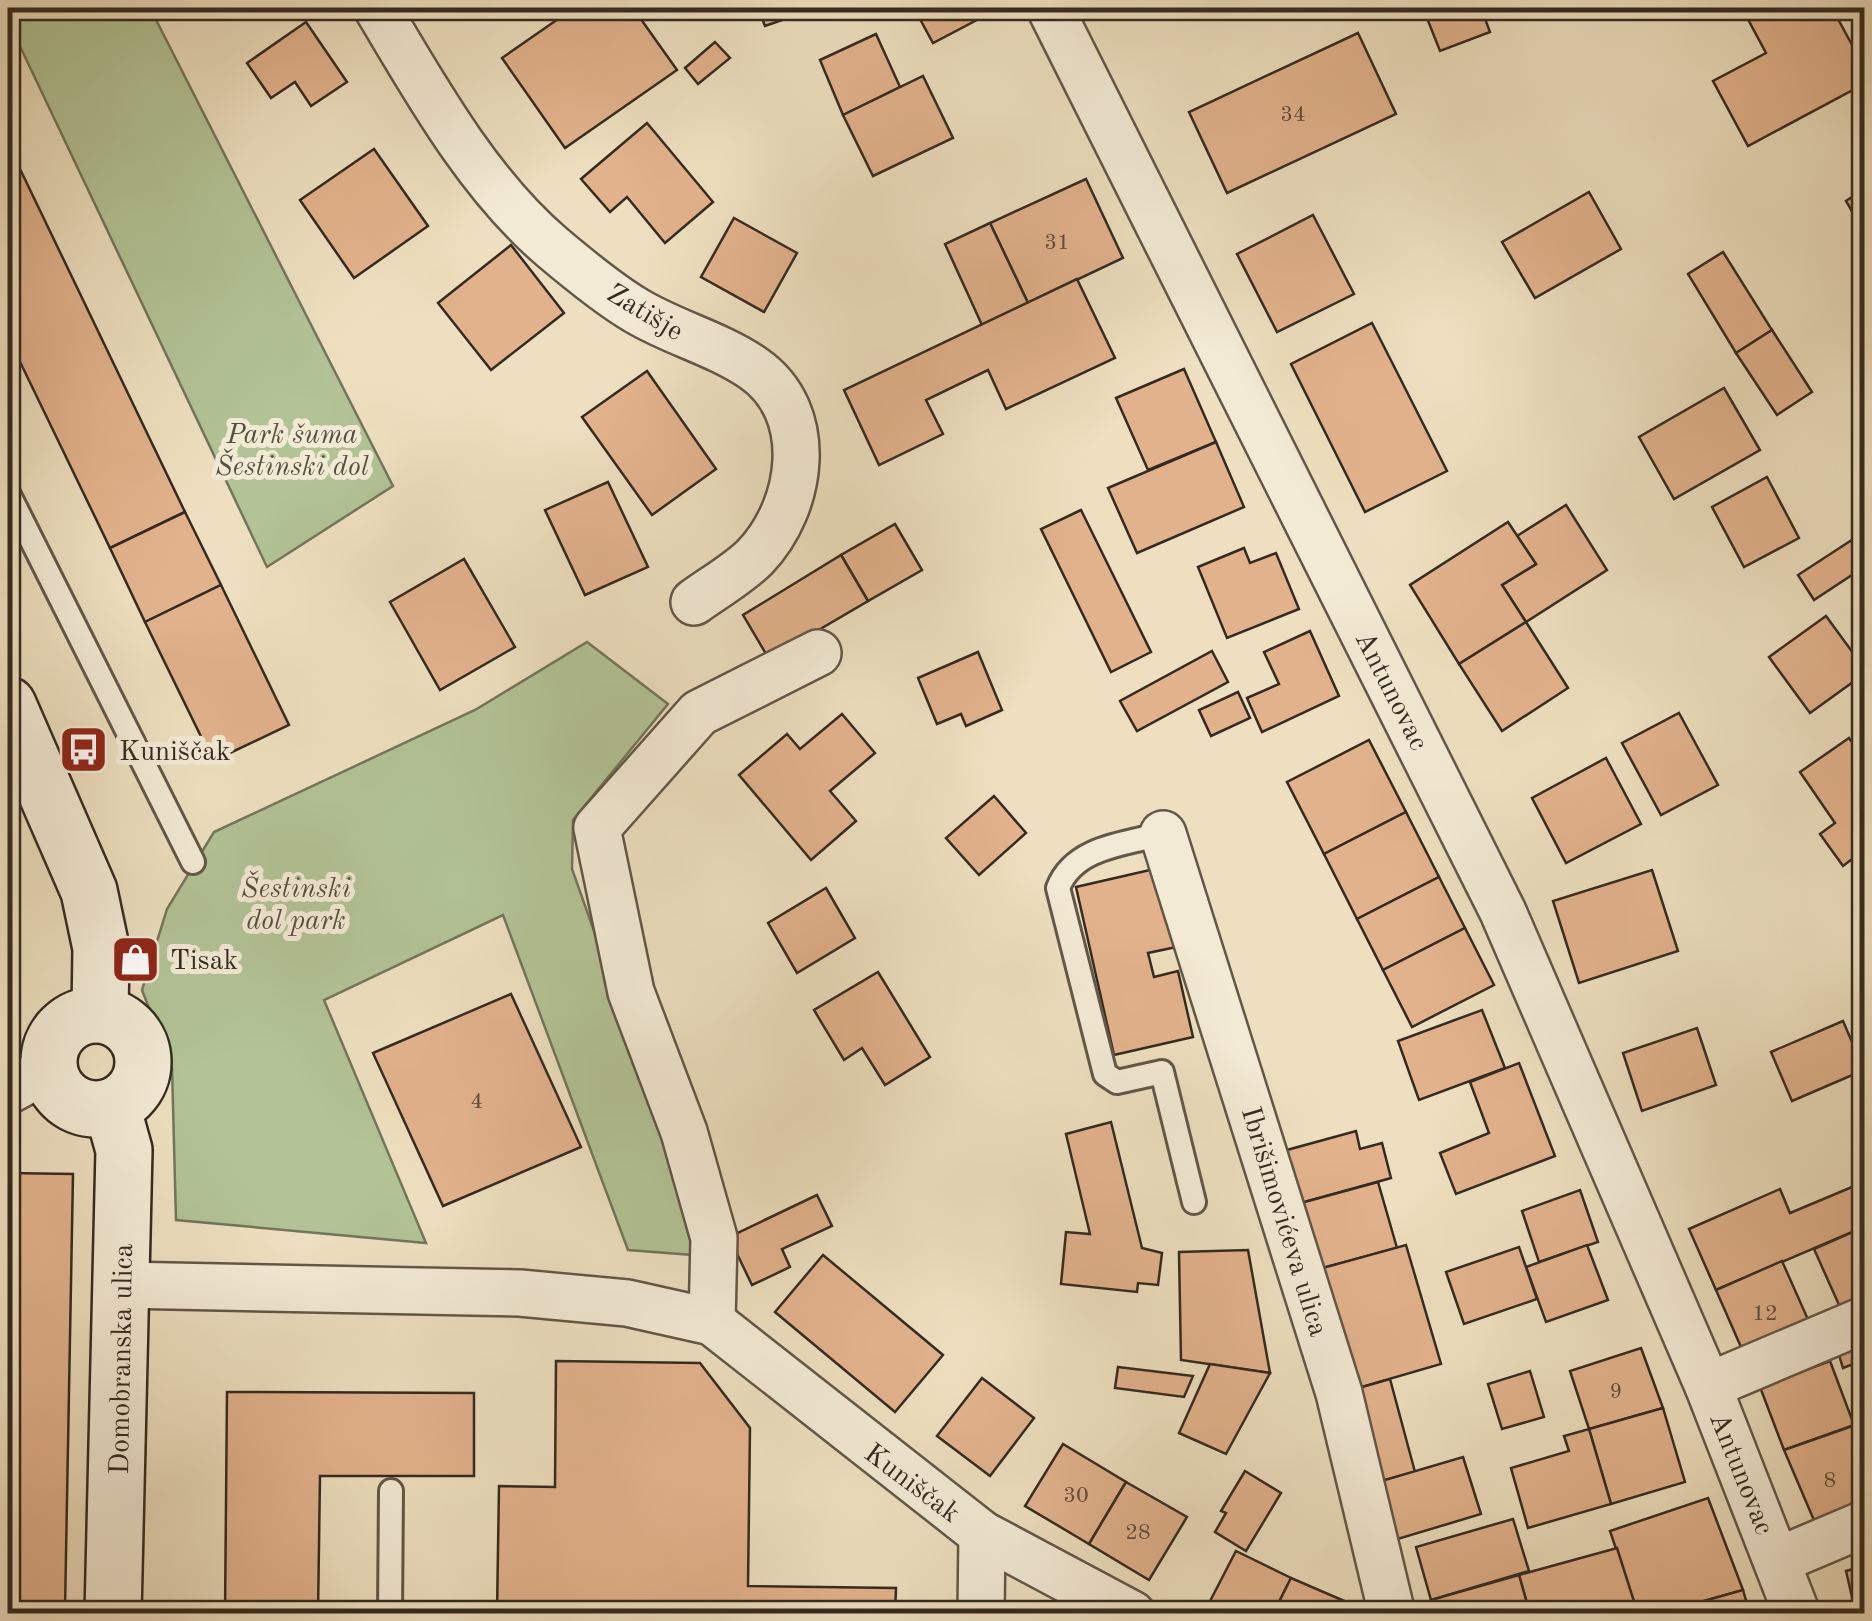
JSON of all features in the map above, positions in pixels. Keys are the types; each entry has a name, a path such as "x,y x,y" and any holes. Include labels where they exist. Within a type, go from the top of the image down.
{"street":[{"name":"Zatišje","path":"377,8 422,84 513,210 552,247 636,310 755,369 785,405 799,452 790,504 756,556 694,602"},
{"name":"Antunovac","path":"1050,8 1504,912 1708,1386 1797,1614"},
{"path":"712,1322 714,1238 684,1132 631,992 597,828 699,713 818,652"},
{"path":"8,704 89,891 100,948 100,1014"},
{"name":"Ibrišimovićeva ulica","path":"1163,834 1338,1393 1392,1614"},
{"path":"100,1014 130,1027 144,1055 137,1088 112,1107 79,1106 54,1085 28,1080 61,1029 86,1015 100,1014"},
{"name":"Domobranska ulica","path":"112,1107 124,1150 114,1614"},
{"name":"Kuniščak","path":"122,1285 520,1294 627,1303 712,1322 982,1534 1132,1614"},
{"name":"Antunovac","path":"1708,1386 1864,1320"},
{"name":"Antunovac","path":"1779,1560 1864,1524"},
{"path":"982,1534 982,1614"}],"lane":[{"path":"8,493 193,862"},
{"path":"1163,834 1090,854 1066,868 1058,888 1105,1074 1118,1082 1162,1072 1194,1202"},
{"path":"390,1614 391,1492"}],"green space":[{"name":"Park šuma Šestinski dol","path":"8,8 150,8 393,486 267,567 8,21"},
{"name":"Šestinski dol park","path":"587,642 668,704 573,820 572,869 654,1100 694,1255 628,1250 503,915 324,1000 426,1243 176,1220 172,1068 142,990 167,909 214,832 475,710"}],"building":[{"path":"574,8 633,8 677,70 565,148 502,58"},
{"path":"758,8 791,8 794,16 765,26"},
{"path":"914,8 990,8 992,12 933,43"},
{"path":"1423,8 1481,8 1490,32 1440,51"},
{"path":"1742,8 1832,8 1864,67 1864,84 1748,146 1713,81 1766,53"},
{"path":"306,22 347,82 311,106 295,82 271,98 247,63"},
{"path":"1358,33 1396,114 1227,193 1189,112"},
{"path":"876,34 900,87 843,115 820,60"},
{"path":"715,42 730,58 698,84 685,68"},
{"path":"923,76 953,138 873,176 843,115"},
{"path":"647,123 713,202 665,243 627,197 610,212 581,179"},
{"path":"8,144 185,512 110,548 8,337"},
{"path":"374,149 428,226 354,278 300,200"},
{"path":"1086,179 1123,258 1028,303 990,223"},
{"path":"1864,189 1864,232 1846,201"},
{"path":"1589,192 1621,249 1535,298 1502,242"},
{"path":"1313,215 1354,294 1277,332 1237,254"},
{"path":"734,218 797,253 764,312 701,277"},
{"path":"990,223 1028,303 982,325 945,244"},
{"path":"511,245 564,313 491,370 438,303"},
{"path":"1723,252 1772,330 1736,353 1688,274"},
{"path":"1077,279 1115,358 1006,409 988,370 926,400 943,434 879,465 844,390"},
{"path":"1372,323 1447,471 1365,512 1291,364"},
{"path":"1772,330 1812,392 1777,415 1736,353"},
{"path":"1184,369 1216,442 1148,470 1116,398"},
{"path":"647,371 716,469 652,515 582,417"},
{"path":"1724,388 1760,450 1674,499 1639,437"},
{"path":"1216,442 1244,507 1137,553 1108,488"},
{"path":"1767,477 1799,538 1744,567 1712,507"},
{"path":"608,482 648,567 585,595 545,510"},
{"path":"1566,505 1607,570 1526,622 1502,585 1536,564 1517,536"},
{"path":"1081,510 1151,652 1111,672 1041,529"},
{"path":"185,512 221,585 145,622 110,548"},
{"path":"1508,522 1536,564 1502,585 1526,622 1459,664 1410,585"},
{"path":"895,524 922,570 868,601 841,555"},
{"path":"1864,532 1864,567 1814,600 1798,575"},
{"path":"1244,548 1250,563 1276,553 1299,609 1227,638 1198,567"},
{"path":"841,555 868,601 769,659 743,615"},
{"path":"464,559 515,647 440,690 390,602"},
{"path":"221,585 289,725 213,761 145,622"},
{"path":"1826,616 1864,668 1864,674 1810,713 1769,657"},
{"path":"1526,622 1568,688 1502,731 1459,664"},
{"path":"1310,631 1339,696 1262,732 1247,698 1279,684 1264,652"},
{"path":"1212,651 1228,682 1137,731 1120,701"},
{"path":"978,652 1002,710 966,726 961,714 937,724 918,678"},
{"path":"1238,692 1250,718 1211,736 1199,710"},
{"path":"1679,713 1718,785 1661,815 1622,743"},
{"path":"842,714 875,753 830,791 856,821 811,860 739,775 787,734 800,749"},
{"path":"1849,738 1857,749 1864,744 1864,850 1843,866 1820,834 1835,823 1800,772"},
{"path":"1369,740 1406,812 1324,854 1287,782"},
{"path":"1606,758 1641,824 1566,863 1532,798"},
{"path":"994,796 1026,833 979,875 946,838"},
{"path":"1406,812 1439,877 1357,919 1324,854"},
{"path":"1163,867 1181,946 1148,953 1154,977 1178,971 1193,1037 1114,1055 1076,887"},
{"path":"1652,870 1678,951 1579,983 1553,901"},
{"path":"1439,877 1465,928 1383,970 1357,919"},
{"path":"826,888 855,938 797,973 768,923"},
{"path":"1465,928 1494,985 1412,1027 1383,970"},
{"path":"878,972 930,1057 885,1085 862,1048 844,1060 814,1010"},
{"path":"511,994 581,1147 443,1206 373,1053"},
{"path":"1482,1010 1505,1068 1419,1100 1398,1041"},
{"path":"1843,1021 1864,1070 1792,1101 1771,1052"},
{"path":"1697,1028 1716,1085 1642,1111 1623,1053"},
{"path":"1519,1063 1555,1156 1456,1194 1440,1153 1489,1133 1470,1082"},
{"path":"1111,1122 1142,1248 1162,1253 1158,1285 1138,1283 1137,1292 1061,1284 1066,1232 1090,1234 1066,1134"},
{"path":"1356,1131 1360,1149 1382,1143 1391,1178 1301,1203 1287,1150"},
{"path":"8,1173 73,1174 65,1609 52,1614 8,1614"},
{"path":"1378,1182 1397,1248 1319,1269 1301,1203"},
{"path":"1864,1182 1864,1227 1716,1290 1689,1229 1780,1189 1790,1213"},
{"path":"1580,1190 1598,1242 1539,1262 1522,1211"},
{"path":"817,1195 832,1226 782,1249 790,1267 752,1285 729,1237"},
{"path":"1864,1227 1864,1307 1844,1316 1814,1249"},
{"path":"1406,1245 1441,1364 1355,1389 1319,1269"},
{"path":"1587,1245 1608,1300 1546,1322 1526,1267"},
{"path":"1519,1247 1537,1299 1464,1324 1446,1272"},
{"path":"1248,1250 1270,1373 1181,1360 1179,1252"},
{"path":"823,1255 943,1355 895,1412 775,1312"},
{"path":"1782,1261 1814,1333 1748,1363 1716,1290"},
{"path":"1864,1332 1864,1360 1843,1368 1835,1342"},
{"path":"1641,1348 1663,1408 1589,1429 1570,1371"},
{"path":"556,1361 700,1363 750,1428 748,1586 896,1588 895,1614 497,1614 499,1486 555,1487"},
{"path":"1830,1361 1854,1425 1784,1450 1760,1387"},
{"path":"1210,1364 1270,1373 1226,1454 1179,1433"},
{"path":"1118,1367 1193,1376 1184,1397 1115,1388"},
{"path":"1530,1371 1544,1417 1502,1429 1488,1384"},
{"path":"982,1378 1034,1418 990,1476 937,1436"},
{"path":"1390,1379 1415,1472 1378,1482 1355,1389"},
{"path":"227,1392 474,1393 474,1476 320,1476 318,1614 225,1614"},
{"path":"1663,1408 1685,1482 1611,1504 1589,1429"},
{"path":"1864,1422 1864,1507 1816,1525 1784,1450"},
{"path":"1589,1429 1611,1504 1528,1528 1511,1468 1569,1451 1564,1436"},
{"path":"1063,1444 1126,1482 1089,1544 1025,1506"},
{"path":"1463,1457 1481,1514 1391,1541 1378,1482"},
{"path":"1245,1471 1281,1493 1246,1551 1215,1532 1226,1513 1221,1511"},
{"path":"1126,1482 1187,1517 1149,1580 1089,1544"},
{"path":"1708,1498 1743,1590 1658,1614 1638,1614 1610,1531"},
{"path":"1513,1519 1529,1571 1431,1600 1416,1547"},
{"path":"1617,1548 1638,1614 1530,1614 1519,1575"},
{"path":"1236,1551 1291,1578 1273,1614 1220,1614 1207,1607"},
{"path":"1864,1566 1864,1614 1856,1614 1846,1571"},
{"path":"1519,1575 1530,1614 1435,1614 1431,1600"},
{"path":"1291,1578 1349,1603 1345,1614 1273,1614"},
{"path":"1743,1590 1750,1614 1658,1614"}],"place":[{"name":"Kuniščak","path":"84,750"},
{"name":"Tisak","path":"135,959"}]}
